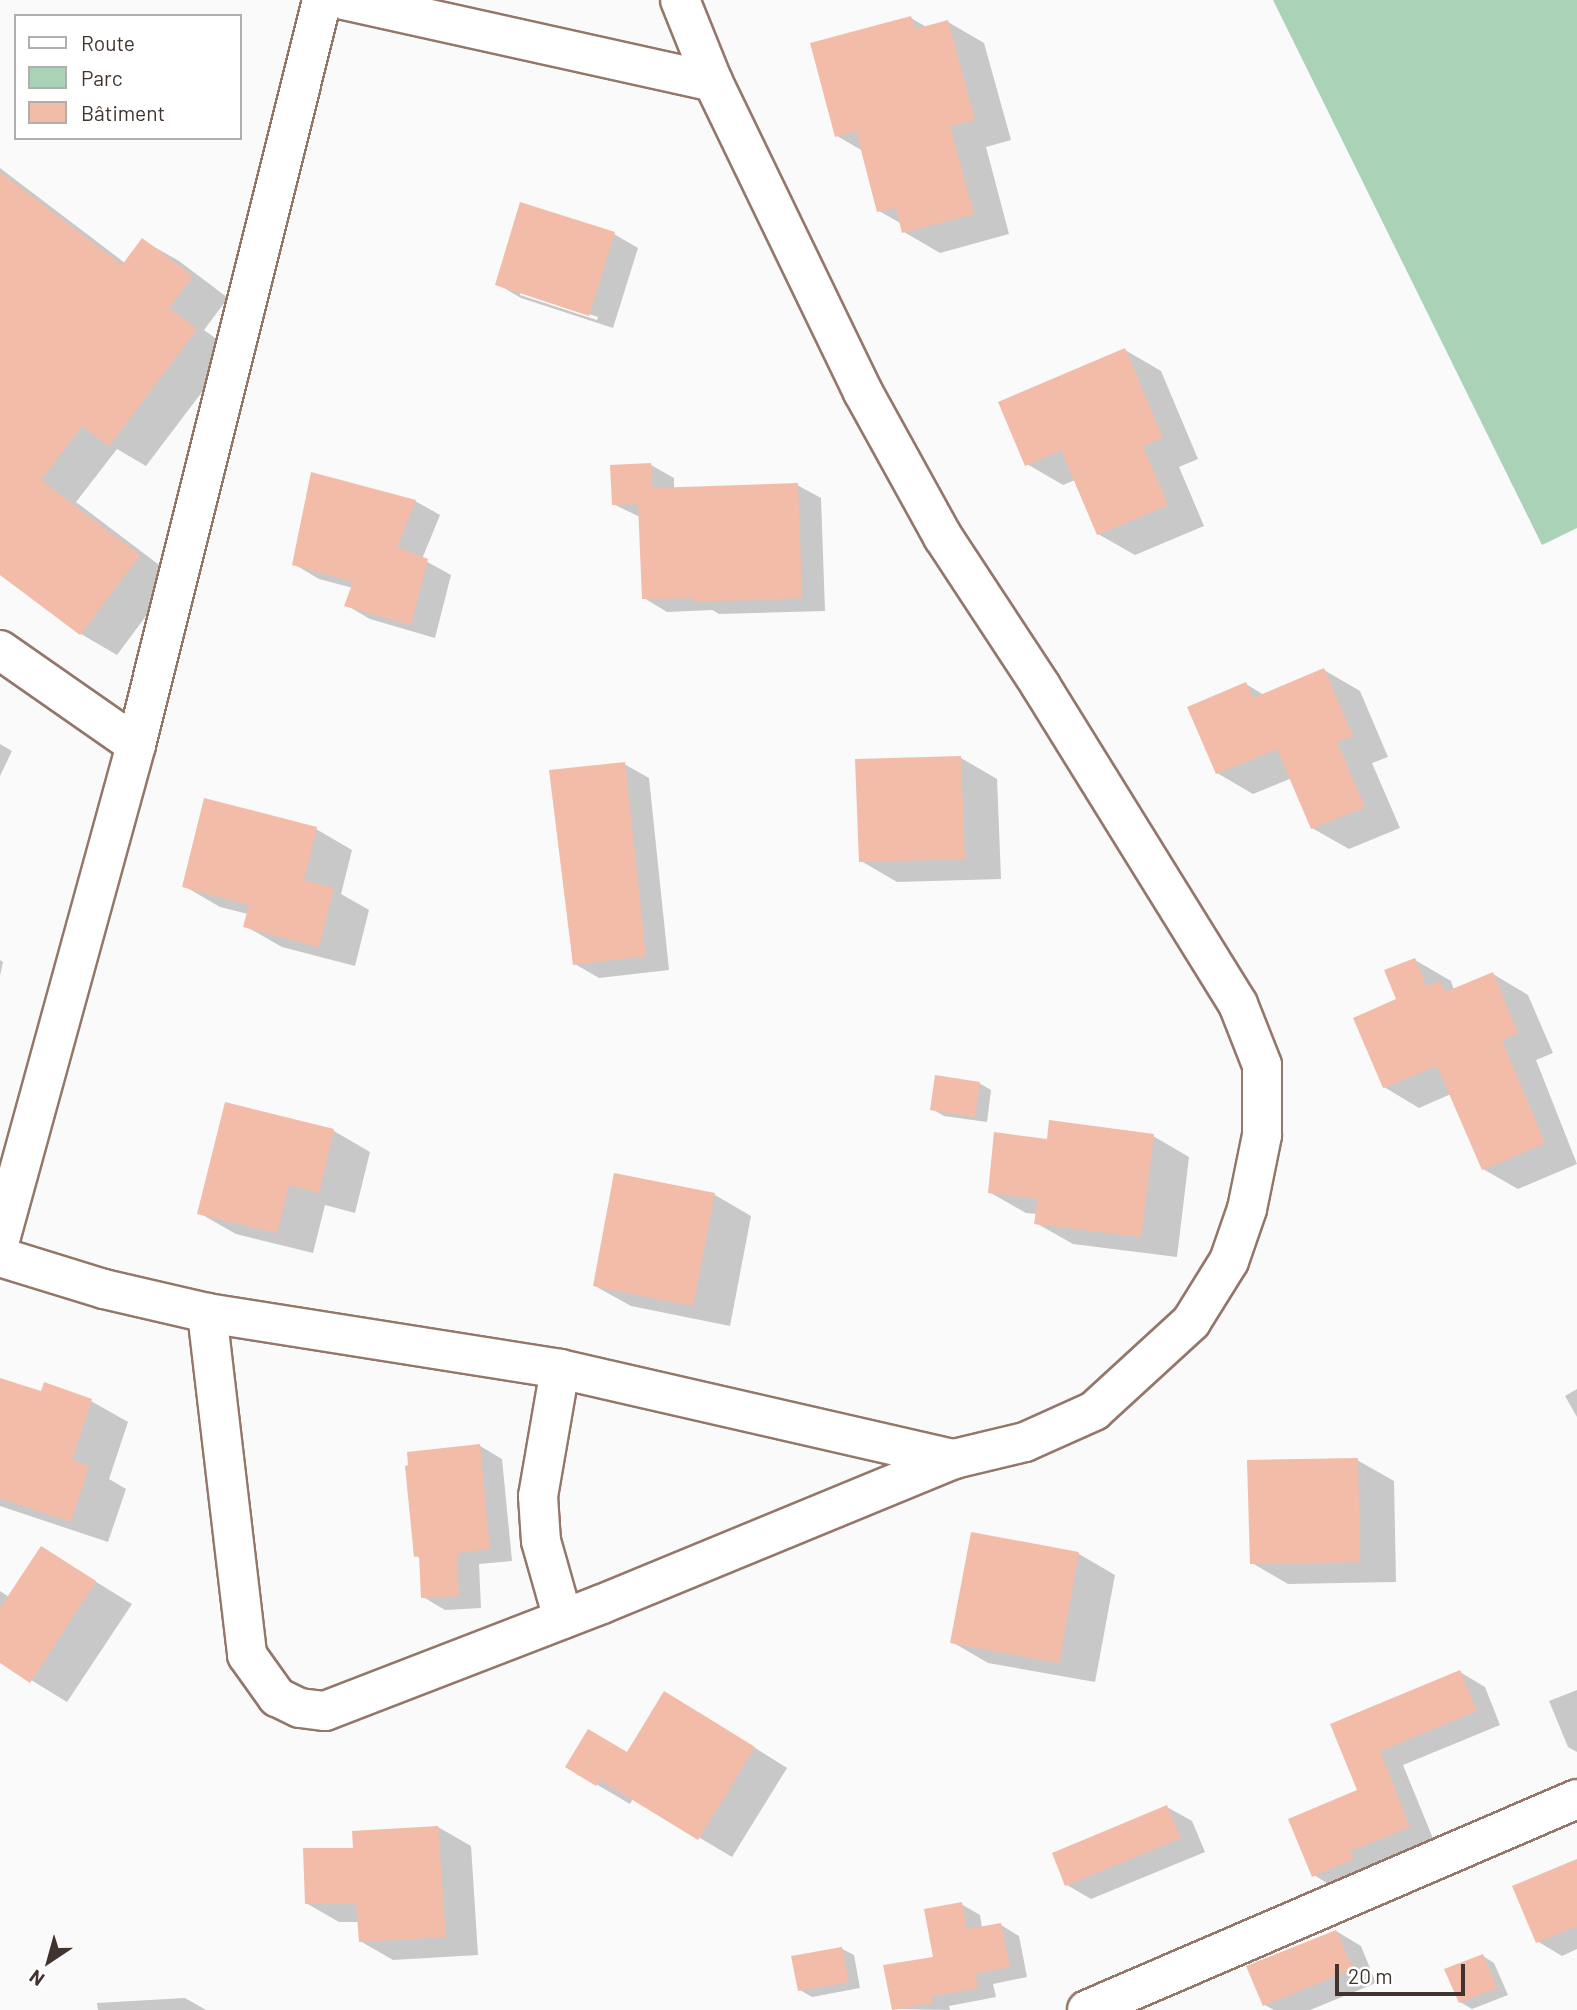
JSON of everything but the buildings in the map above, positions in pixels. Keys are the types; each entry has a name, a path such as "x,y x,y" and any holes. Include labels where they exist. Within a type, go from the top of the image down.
{"street":[{"path":"0,1240 136,745 322,0"},
{"path":"344,0 713,82"},
{"path":"207,1313 247,1655 277,1697 300,1708 325,1711 563,1619 954,1459 1024,1442 1094,1410 1191,1322 1229,1261 1247,1209 1262,1135 1262,1065 1238,1004 1041,686 943,537 863,393 713,82 680,0"},
{"path":"0,650 136,745"},
{"path":"0,1257 104,1289 207,1313 560,1369 954,1459"},
{"path":"560,1369 538,1496 541,1541 563,1619"},
{"path":"1087,2010 1577,1799"}],"green space":[{"path":"1273,0 1577,0 1577,528 1542,545"}]}
